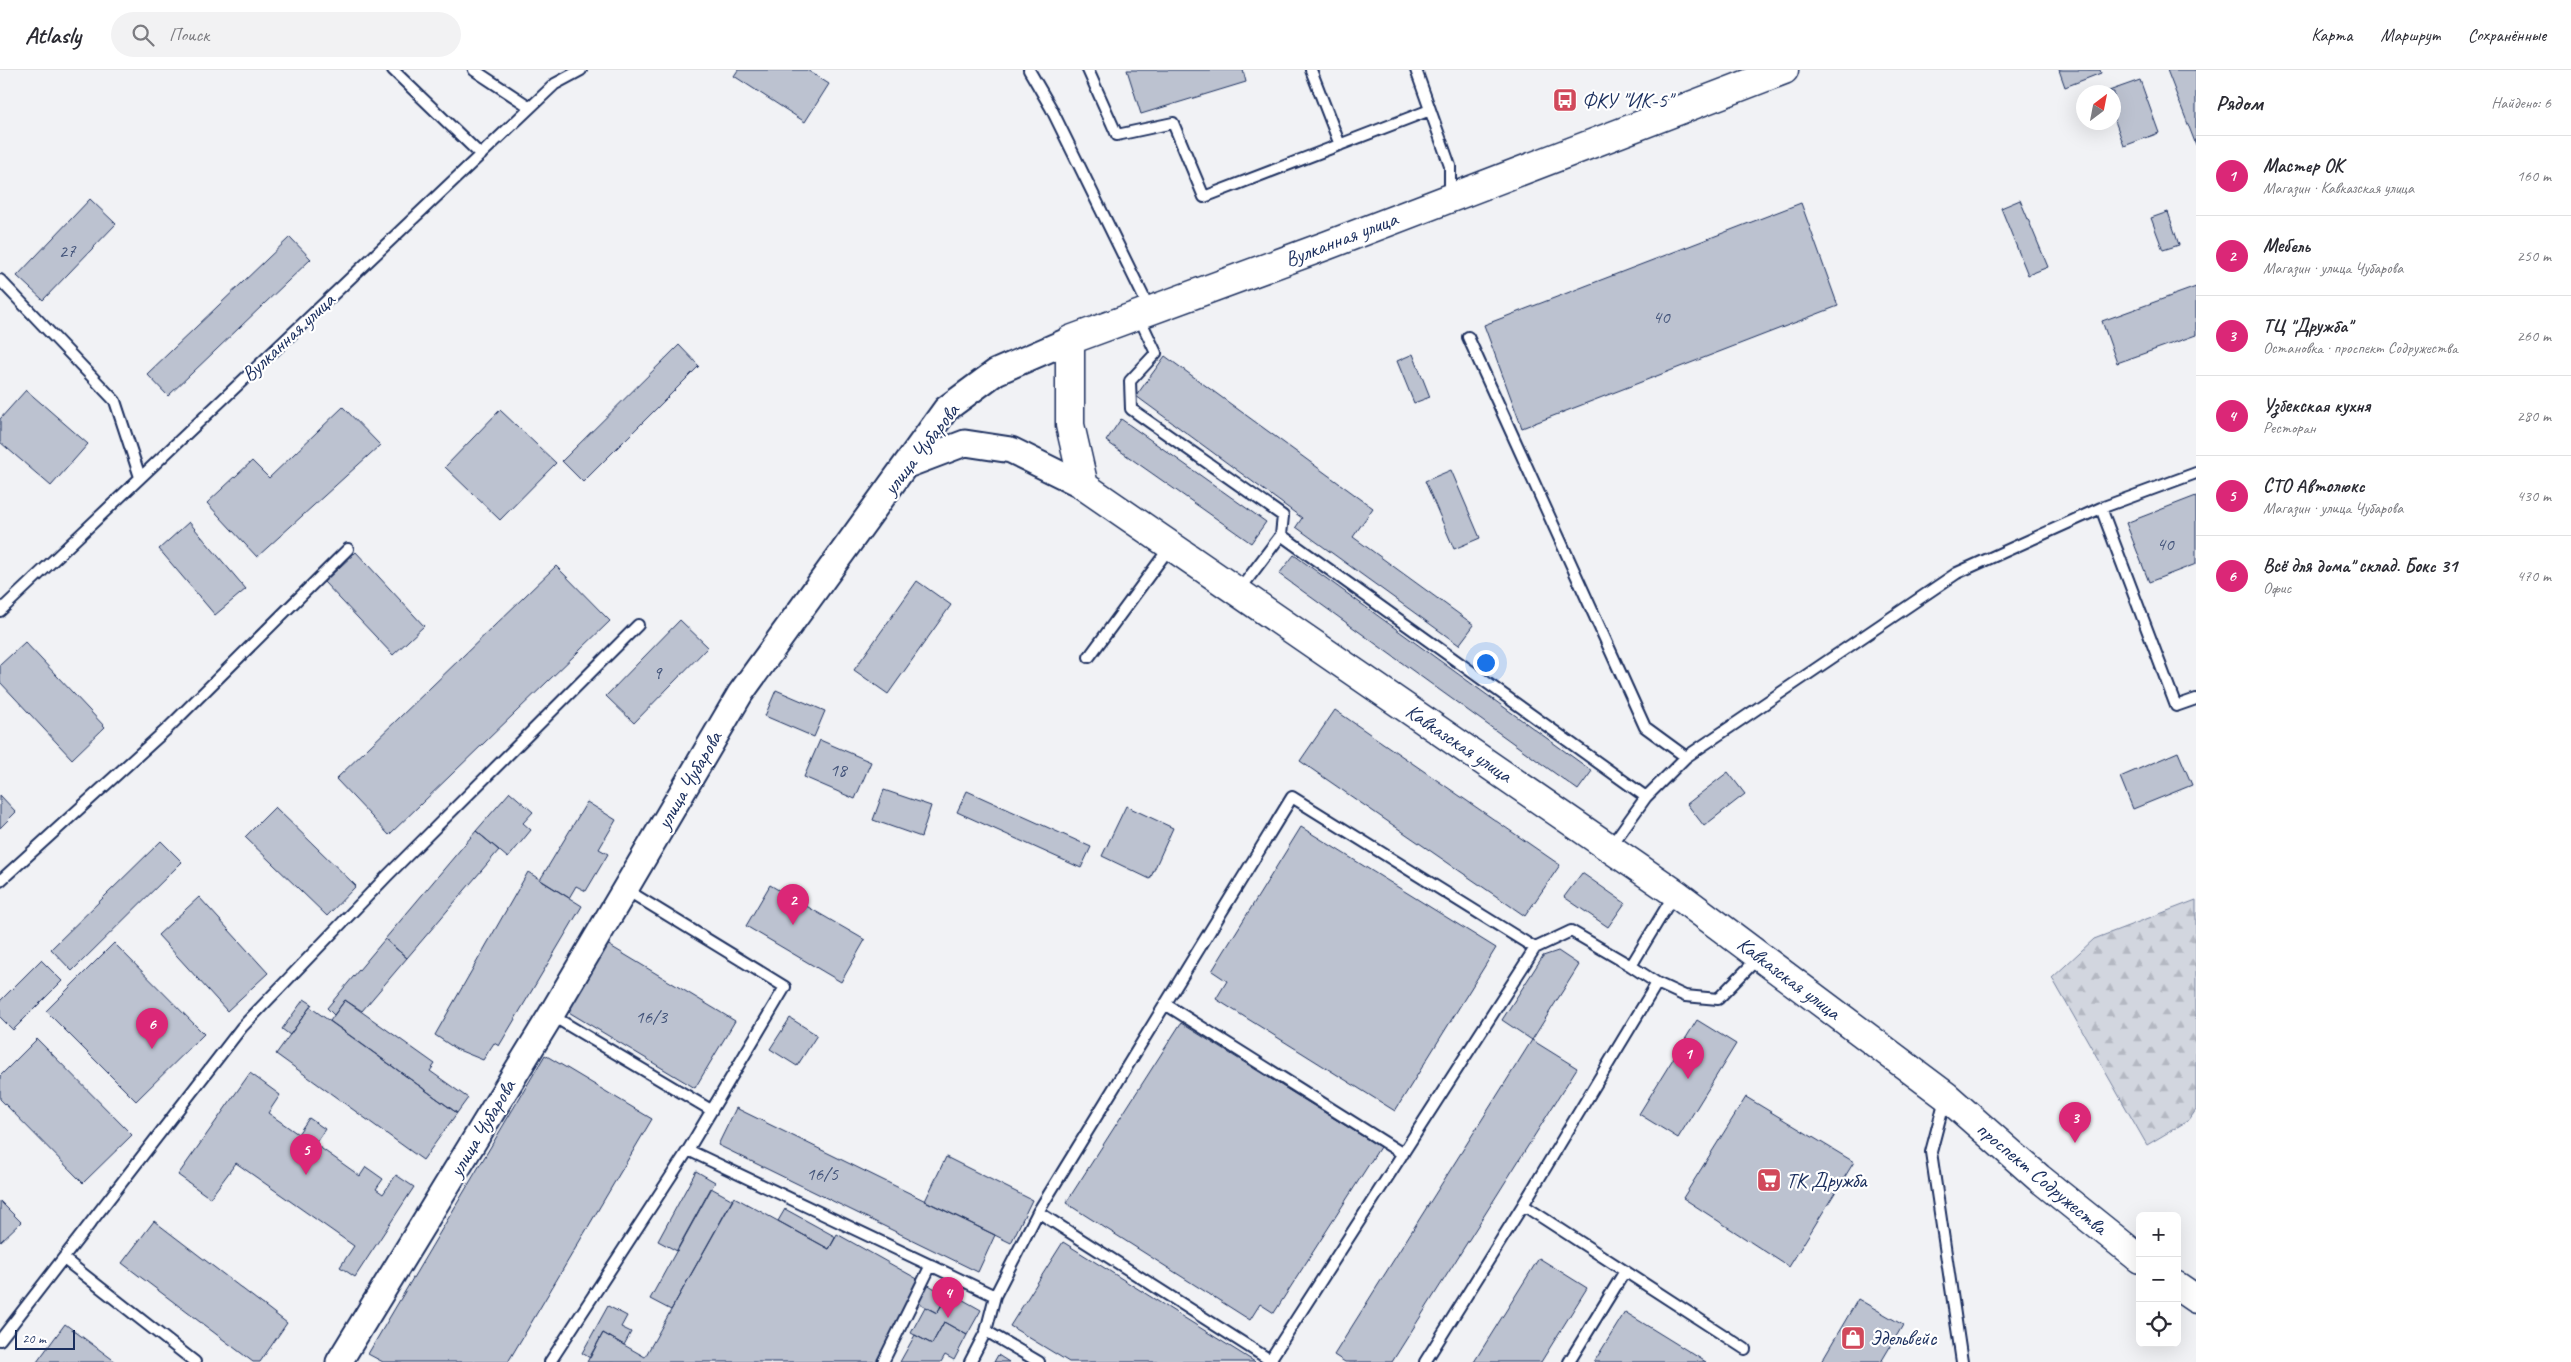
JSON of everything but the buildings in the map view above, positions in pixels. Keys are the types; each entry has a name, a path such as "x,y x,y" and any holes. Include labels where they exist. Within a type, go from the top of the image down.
{"main road":[{"name":"Вулканная улица","path":"1144,314 1784,70"},
{"name":"улица Чубарова","path":"1070,340 1144,314"},
{"path":"1070,340 1070,425 1084,486"},
{"name":"Кавказская улица","path":"1084,486 1611,846 1761,956 1946,1096"},
{"name":"проспект Содружества","path":"1946,1096 2054,1190 2138,1257"},
{"path":"2181,1289 2196,1299"}],"street":[{"name":"улица Чубарова","path":"339,1362 551,1015 740,694 946,409 996,372 1070,340"},
{"path":"907,465 965,443 1011,450 1084,486"}],"lane":[{"path":"393,70 480,155"},
{"path":"474,70 530,107"},
{"name":"Вулканная улица","path":"0,611 530,107 555,84 582,70"},
{"path":"1028,70 1055,116 1144,314 1156,353 1130,381 1131,409 1283,516 1280,534 1238,592"},
{"path":"1088,70 1116,135 1173,123 1204,198 1430,110"},
{"path":"1311,70 1340,145"},
{"path":"1416,70 1450,166 1450,196"},
{"path":"0,280 115,401 140,477"},
{"path":"1468,337 1645,727 1686,758"},
{"path":"1611,846 1646,797 1686,758 1957,572 2101,508 2196,473"},
{"path":"2101,508 2176,706 2196,699"},
{"path":"1280,534 1646,797"},
{"path":"1089,657 1170,546"},
{"path":"0,881 167,729 348,549"},
{"path":"0,1340 64,1259 162,1127 242,1027 387,876 638,625"},
{"path":"970,1362 986,1331 996,1296 1038,1212 1292,797 1535,948"},
{"path":"550,1362 688,1150 785,988 624,889"},
{"path":"1631,966 1675,893"},
{"path":"1038,1212 1271,1361 1535,948 1571,931 1657,983 1685,996 1718,998 1761,956"},
{"path":"1425,1362 1523,1205 1657,983"},
{"path":"1165,1004 1403,1154"},
{"path":"551,1015 711,1110"},
{"path":"1946,1096 1931,1152 1962,1362"},
{"path":"688,1150 996,1296"},
{"path":"1523,1205 1745,1349"},
{"path":"64,1259 196,1362"},
{"path":"883,1362 931,1265"},
{"path":"1569,1362 1625,1272"},
{"path":"986,1331 1039,1362"}],"green space":[{"path":"2196,900 2196,1110 2189,1120 2147,1145 2052,978 2094,939"}],"place":[{"name":"ФКУ \"ИК-5\"","path":"1565,100"},
{"name":"Мебель","path":"793,925"},
{"name":"Всё для дома\" склад. Бокс 31","path":"152,1049"},
{"name":"Мастер ОК","path":"1688,1079"},
{"name":"ТЦ \"Дружба\"","path":"2075,1143"},
{"name":"СТО Автолюкс","path":"306,1175"},
{"name":"ТК Дружба","path":"1769,1180"},
{"name":"Узбекская кухня","path":"948,1318"},
{"name":"Эдельвейс","path":"1853,1338"}]}
